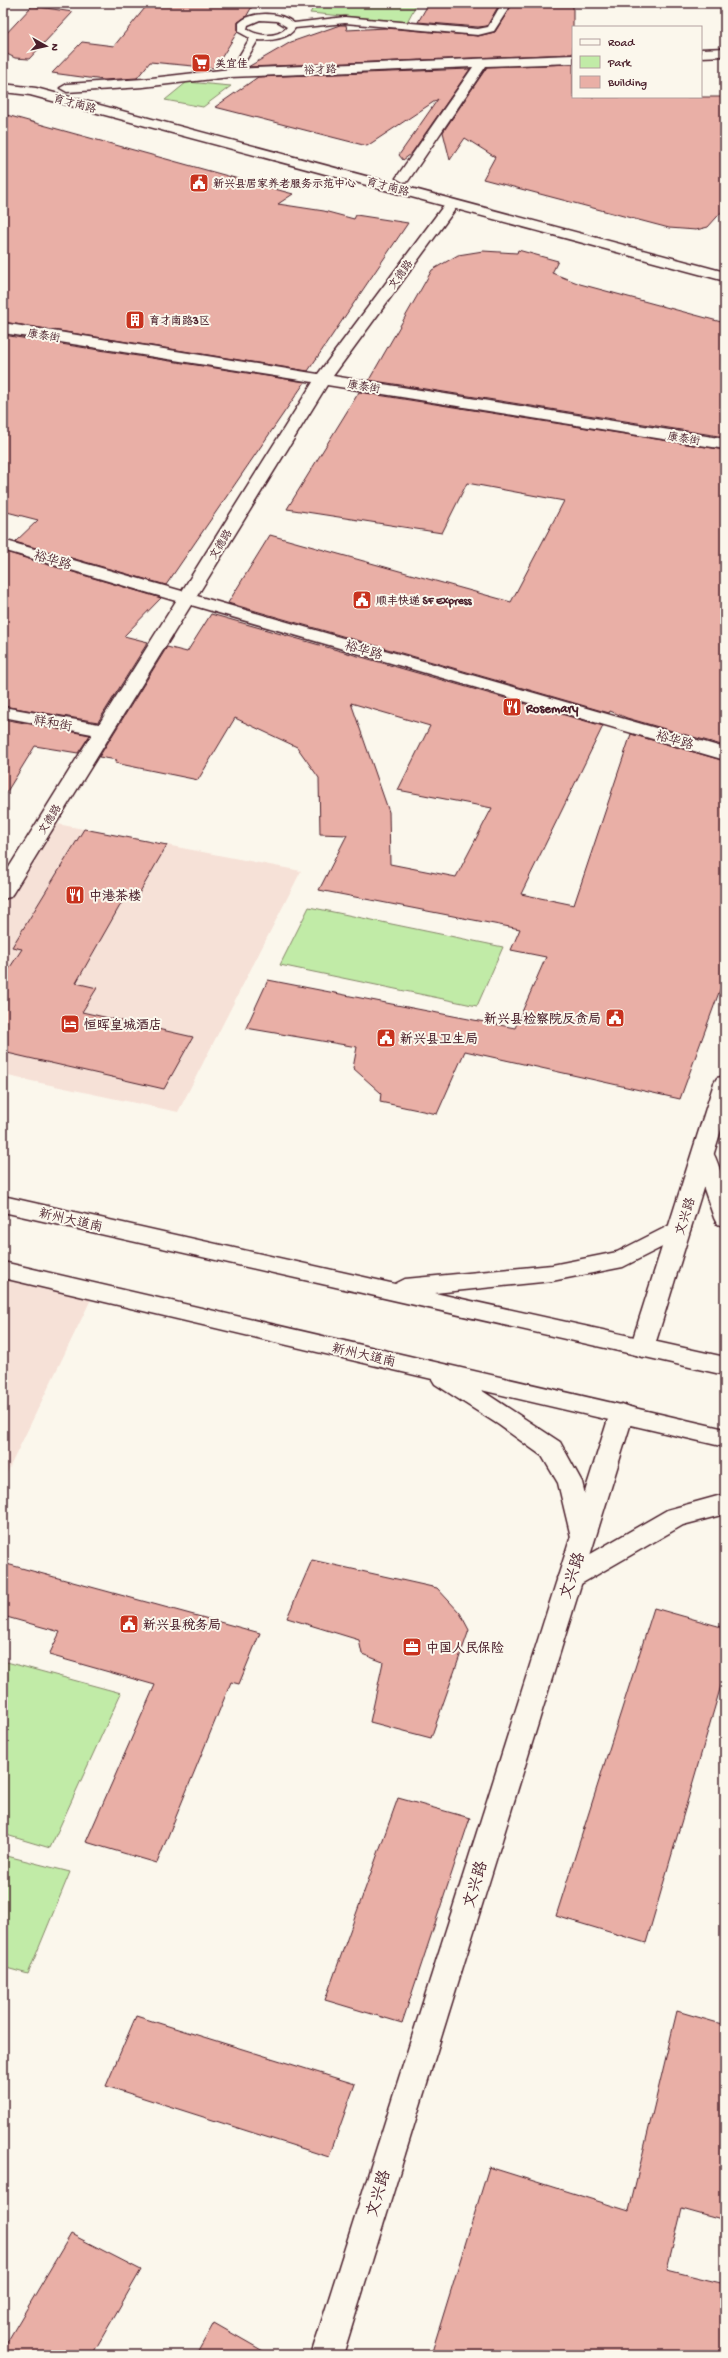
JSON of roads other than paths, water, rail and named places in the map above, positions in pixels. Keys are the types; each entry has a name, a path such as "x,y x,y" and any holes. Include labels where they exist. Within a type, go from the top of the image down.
{"street":[{"path":"702,53 725,52"},
{"name":"裕才路","path":"67,88 142,83 234,73 572,59"},
{"path":"403,178 482,63"},
{"name":"育才南路","path":"3,79 47,83 67,88 725,264"},
{"name":"育才南路","path":"3,88 31,91 725,278"},
{"name":"文德路","path":"3,893 322,380 452,204"},
{"name":"康泰街","path":"3,328 725,444"},
{"name":"裕华路","path":"3,545 725,754"},
{"name":"祥和街","path":"3,712 104,731"},
{"name":"文兴路","path":"642,1348 725,1083"},
{"path":"703,1154 725,1218"},
{"name":"新州大道南","path":"8,1200 383,1289 725,1366"},
{"path":"383,1289 552,1273 623,1259 680,1228"},
{"name":"新州大道南","path":"3,1270 725,1438"},
{"path":"428,1369 507,1418 551,1449 570,1482 583,1537"},
{"name":"文兴路","path":"327,2355 622,1414"},
{"path":"570,1578 676,1517 725,1504"}],"lane":[{"path":"292,26 290,30 279,36 256,36 242,30 244,23 256,18 271,17 285,20 292,26 345,20 484,31 491,29 507,3"},
{"path":"234,73 256,36"}],"place":[{"name":"美宜佳","path":"201,63"},
{"name":"新兴县居家养老服务示范中心","path":"199,183"},
{"name":"育才南路3区","path":"135,320"},
{"name":"顺丰快递 SF Express","path":"362,600"},
{"name":"Rosemary","path":"512,707"},
{"name":"中港茶楼","path":"75,895"},
{"name":"新兴县检察院反贪局","path":"615,1018"},
{"name":"恒晖皇城酒店","path":"70,1024"},
{"name":"新兴县卫生局","path":"386,1038"},
{"name":"新兴县税务局","path":"129,1624"},
{"name":"中国人民保险","path":"412,1647"}]}
